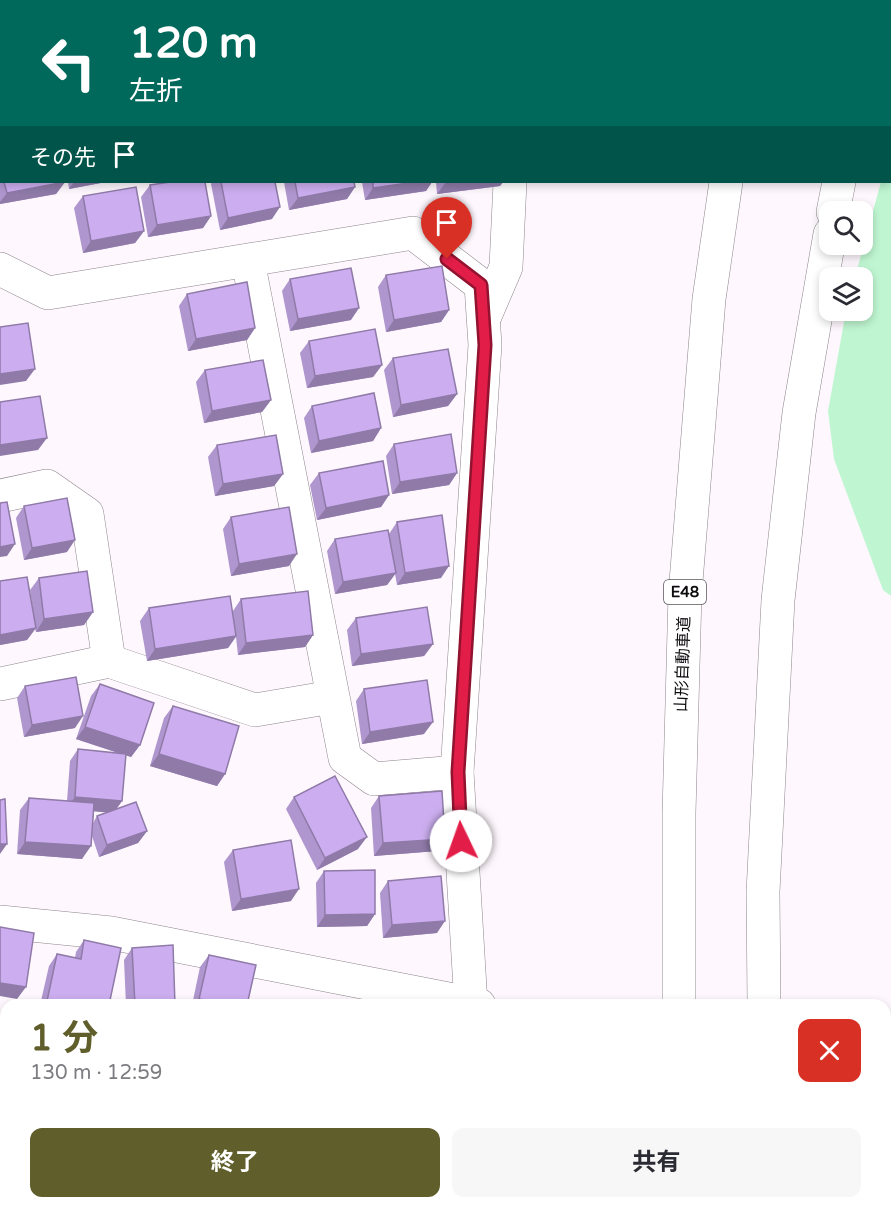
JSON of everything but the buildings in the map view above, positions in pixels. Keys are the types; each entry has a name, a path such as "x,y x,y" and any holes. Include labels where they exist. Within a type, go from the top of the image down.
{"main road":[{"path":"483,321 507,267 510,183"},
{"name":"山形自動車道","path":"680,999 679,813 685,594 709,299 726,183"},
{"path":"835,201 839,183"},
{"path":"0,269 48,293 413,233 481,285 485,345 458,772 473,999"},
{"path":"764,999 763,892 778,600 799,413 826,255"},
{"path":"248,261 345,758 374,779 458,772"},
{"path":"0,496 47,486 87,514 109,661"},
{"path":"0,684 109,661 255,710 332,698"},
{"path":"0,922 111,933 448,999"}],"green space":[{"path":"881,183 891,183 891,596 883,590 834,459 828,411 844,321 873,321 873,267 858,267 861,255 873,255 873,211"}],"route":[{"path":"447,259 481,285 485,345 458,772 461,841"}]}
